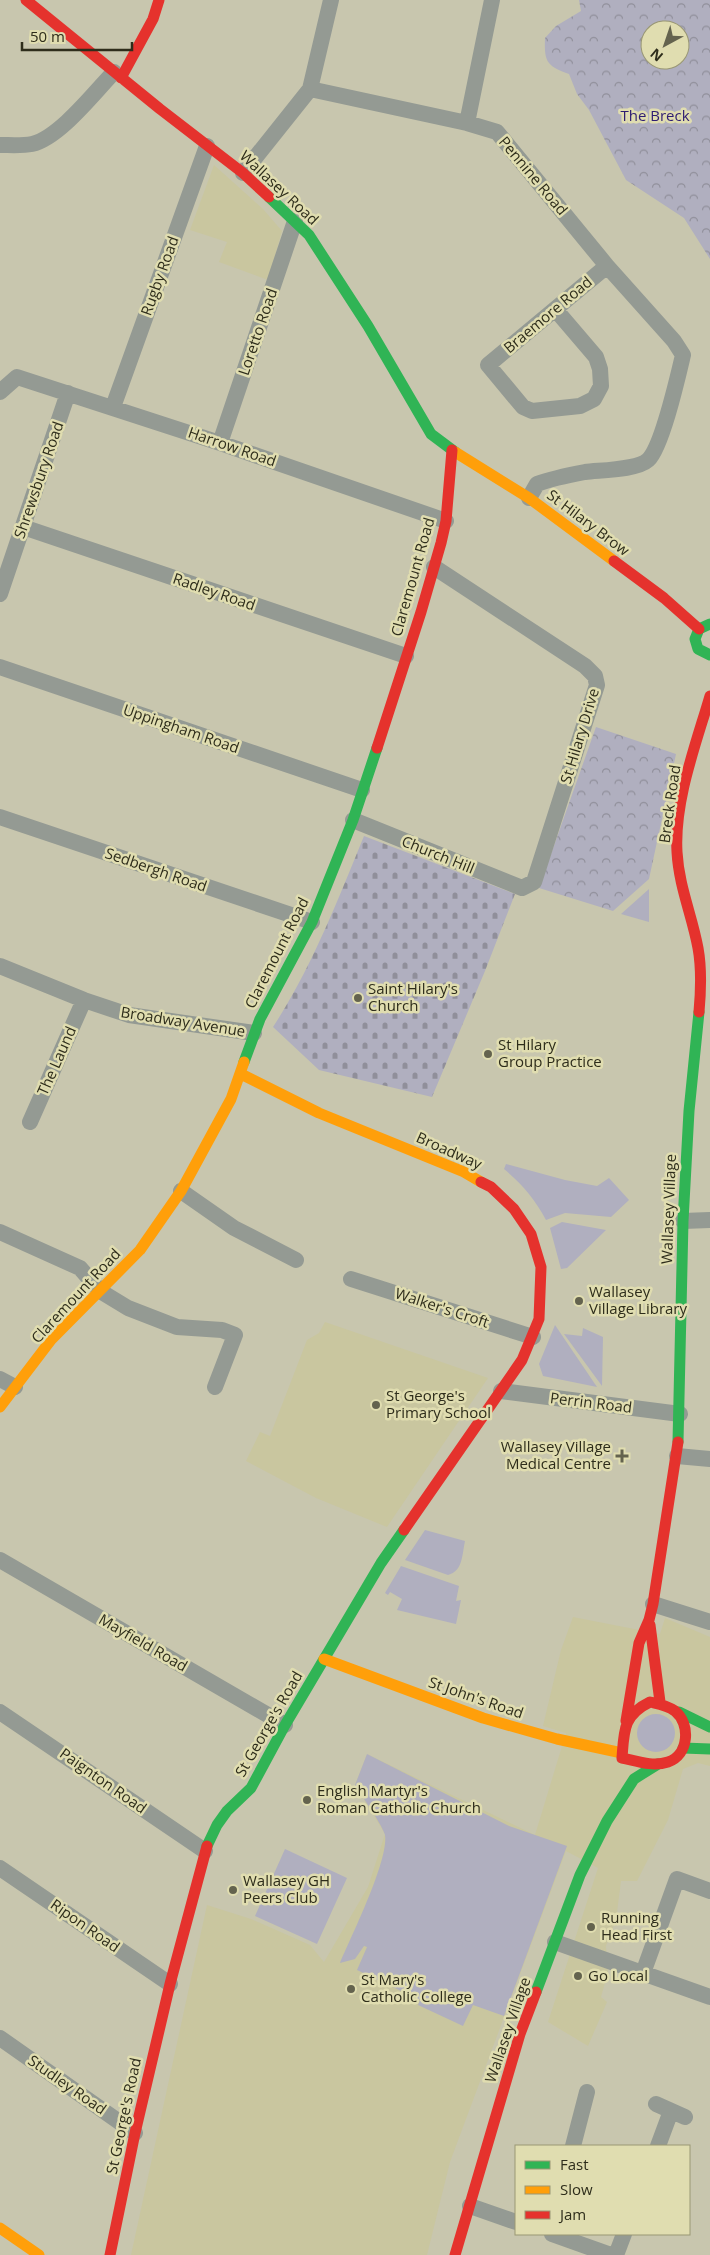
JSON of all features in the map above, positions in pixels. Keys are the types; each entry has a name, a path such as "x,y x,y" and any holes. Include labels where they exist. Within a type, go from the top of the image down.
{"street":[{"name":"Wallasey Road","path":"26,0 243,173 309,235 368,326 431,434 452,450"},
{"path":"0,146 31,144 46,139 118,75 153,19 159,0"},
{"path":"243,173 310,89 331,0"},
{"path":"466,123 492,0"},
{"name":"Pennine Road","path":"310,89 466,123 497,132 607,266 674,341 683,355 661,434 655,451 648,461 632,466 554,478 537,484 528,498"},
{"name":"Rugby Road","path":"113,407 207,146"},
{"name":"Loretto Road","path":"220,443 295,221"},
{"name":"Braemore Road","path":"555,309 596,358 600,369 601,386 594,399 580,406 532,411 523,407 488,365 555,309 607,266"},
{"name":"Harrow Road","path":"0,392 17,377 113,407 446,521"},
{"name":"Shrewsbury Road","path":"0,594 68,393"},
{"name":"St Hilary Brow","path":"452,450 528,498 705,626"},
{"name":"Claremount Road","path":"0,1407 52,1340 140,1250 181,1191 231,1099 254,1033 312,922 353,820 434,567 446,521 452,450"},
{"name":"Radley Road","path":"23,527 406,656"},
{"name":"St Hilary Drive","path":"434,567 585,666 595,676 597,685 534,882 522,888"},
{"path":"705,626 697,633 696,644 702,653 710,655"},
{"name":"Uppingham Road","path":"0,667 362,790"},
{"name":"Breck Road","path":"704,946 681,887 678,850 680,813 689,766 710,696"},
{"name":"Sedbergh Road","path":"0,817 312,922"},
{"name":"Church Hill","path":"353,820 522,888"},
{"name":"Wallasey Village","path":"626,1721 639,1643 649,1620 653,1604 677,1456 680,1414 683,1221 689,1111 704,946"},
{"name":"Broadway Avenue","path":"0,966 84,1000 129,1015 254,1033"},
{"name":"The Laund","path":"30,1122 84,1000"},
{"name":"Broadway","path":"241,1074 319,1113 464,1172 491,1187 514,1209 531,1234 541,1267 542,1307 533,1336"},
{"path":"181,1191 234,1228 296,1260"},
{"path":"683,1221 710,1220"},
{"path":"0,1232 80,1268 100,1292 128,1308 177,1327 222,1330 235,1335 214,1387"},
{"name":"Walker's Croft","path":"351,1279 533,1336"},
{"name":"St George's Road","path":"110,2255 134,2133 170,1984 205,1852 217,1825 227,1811 252,1788 285,1726 381,1563 522,1360 533,1336"},
{"path":"0,1379 15,1388"},
{"name":"Perrin Road","path":"501,1391 680,1414"},
{"path":"677,1456 710,1459"},
{"name":"Mayfield Road","path":"0,1560 285,1726"},
{"path":"653,1604 710,1622"},
{"name":"Wallasey Village","path":"649,1620 660,1702"},
{"name":"St John's Road","path":"324,1659 483,1718 621,1759"},
{"path":"679,1712 686,1729 683,1748 677,1756 668,1762 658,1764 621,1759 626,1721 632,1712 650,1702 660,1702 670,1706 710,1727"},
{"name":"Paignton Road","path":"0,1712 205,1852"},
{"path":"683,1748 710,1749"},
{"name":"Wallasey Village","path":"455,2255 520,2034 580,1875 607,1821 634,1778 658,1764"},
{"name":"Wallasey Village","path":"607,1821 615,1785"},
{"name":"Ripon Road","path":"0,1868 170,1984"},
{"path":"643,1973 677,1879 710,1891"},
{"path":"555,1942 710,1997"},
{"name":"Studley Road","path":"0,2038 134,2133"},
{"path":"573,2145 587,2092"},
{"path":"658,2145 671,2111"},
{"path":"470,2206 515,2222"},
{"path":"0,2228 39,2255"},
{"path":"554,2235 581,2250 611,2255"},
{"path":"616,2255 624,2235"}],"shaded area":[{"path":"214,165 263,209 282,231 268,280 219,262 227,242 190,230"},
{"name":"St George's Primary School","path":"325,1322 488,1378 387,1527 316,1498 246,1461 260,1432 270,1436 307,1340 319,1333"},
{"name":"St Mary's Catholic College","path":"573,1617 660,1634 665,1618 710,1637 710,1766 698,1763 683,1769 668,1820 637,1881 621,1881 616,1920 606,1946 608,1972 601,1997 607,2002 588,2046 548,2022 598,1868 566,1851 450,2162 427,2255 131,2255 207,1905 251,1919 310,1945 324,1962 368,1887 385,1834 355,1785 367,1754 535,1835 566,1733 543,1726 561,1650"}],"green space":[{"name":"The Breck","path":"579,0 710,0 710,259 684,218 626,180 589,110 577,94 569,74 548,62 545,53 545,38 556,26 581,11"},
{"path":"596,727 676,754 649,879 613,911 539,888"},
{"path":"364,836 515,894 432,1097 319,1070 273,1027 312,958"},
{"path":"649,889 649,922 621,914"},
{"path":"506,1164 565,1180 597,1186 609,1178 629,1200 611,1217 565,1213 546,1220 528,1192 504,1169"},
{"path":"562,1222 606,1230 567,1268 561,1269 550,1228"},
{"path":"555,1325 597,1387 543,1376 539,1364"},
{"path":"583,1328 603,1337 602,1386 564,1334 582,1336"},
{"path":"425,1530 465,1541 461,1562 453,1573 448,1575 405,1560"},
{"path":"401,1566 459,1586 456,1601 461,1600 456,1624 397,1610 402,1599 390,1592 388,1595 385,1593"},
{"path":"656,1714 669,1720 675,1733 669,1746 656,1752 643,1746 637,1733 643,1720"},
{"path":"367,1754 509,1826 567,1846 504,2016 473,2005 463,2026 418,2005 420,2000 357,1970 367,1947 364,1946 355,1959 340,1963 375,1880 385,1847 385,1835 355,1785"},
{"path":"285,1849 347,1878 317,1944 255,1916"}],"traffic: fast":[{"path":"269,197 309,235 368,326 431,434 455,452"},
{"path":"710,624 699,629 695,639 698,649 710,655"},
{"path":"244,1062 260,1019 312,922 353,820 377,748"},
{"path":"678,1442 683,1221 689,1111 699,1012"},
{"path":"207,1846 217,1825 227,1811 251,1788 285,1725 381,1563 404,1530"},
{"path":"679,1712 710,1727"},
{"path":"683,1748 710,1749"},
{"path":"536,1992 580,1875 607,1821 634,1779 658,1764"}],"traffic: slow":[{"path":"455,452 529,498 614,561"},
{"path":"0,1407 51,1340 140,1250 181,1191 231,1099 244,1062"},
{"path":"241,1074 319,1113 464,1172 481,1182"},
{"path":"324,1659 483,1718 557,1739 622,1753"},
{"path":"0,2228 39,2255"}],"traffic: jam":[{"path":"26,0 160,109 243,173 269,197"},
{"path":"121,78 153,19 159,0"},
{"path":"377,748 441,543 446,521 452,450"},
{"path":"614,561 664,598 699,629"},
{"path":"699,1012 701,980 699,956 680,877 677,833 682,793 710,696"},
{"path":"404,1530 522,1360 539,1319 541,1267 531,1234 514,1209 491,1187 481,1182"},
{"path":"626,1721 639,1643 649,1620 653,1604 678,1442"},
{"path":"650,1625 660,1702"},
{"path":"650,1702 672,1709 684,1723 684,1746 680,1753 668,1762 650,1764 622,1758 623,1740 630,1718 641,1707 650,1702"},
{"path":"110,2255 135,2133 170,1984 207,1846"},
{"path":"455,2255 520,2034 536,1992"}],"place":[{"name":"Saint Hilary's Church","path":"358,998"},
{"name":"St Hilary Group Practice","path":"488,1054"},
{"name":"Wallasey Village Library","path":"579,1301"},
{"name":"St George's Primary School","path":"376,1405"},
{"name":"Wallasey Village Medical Centre","path":"622,1456"},
{"name":"English Martyr's Roman Catholic Church","path":"307,1800"},
{"name":"Wallasey GH Peers Club","path":"233,1890"},
{"name":"Running Head First","path":"591,1927"},
{"name":"Go Local","path":"578,1976"},
{"name":"St Mary's Catholic College","path":"351,1989"}]}
